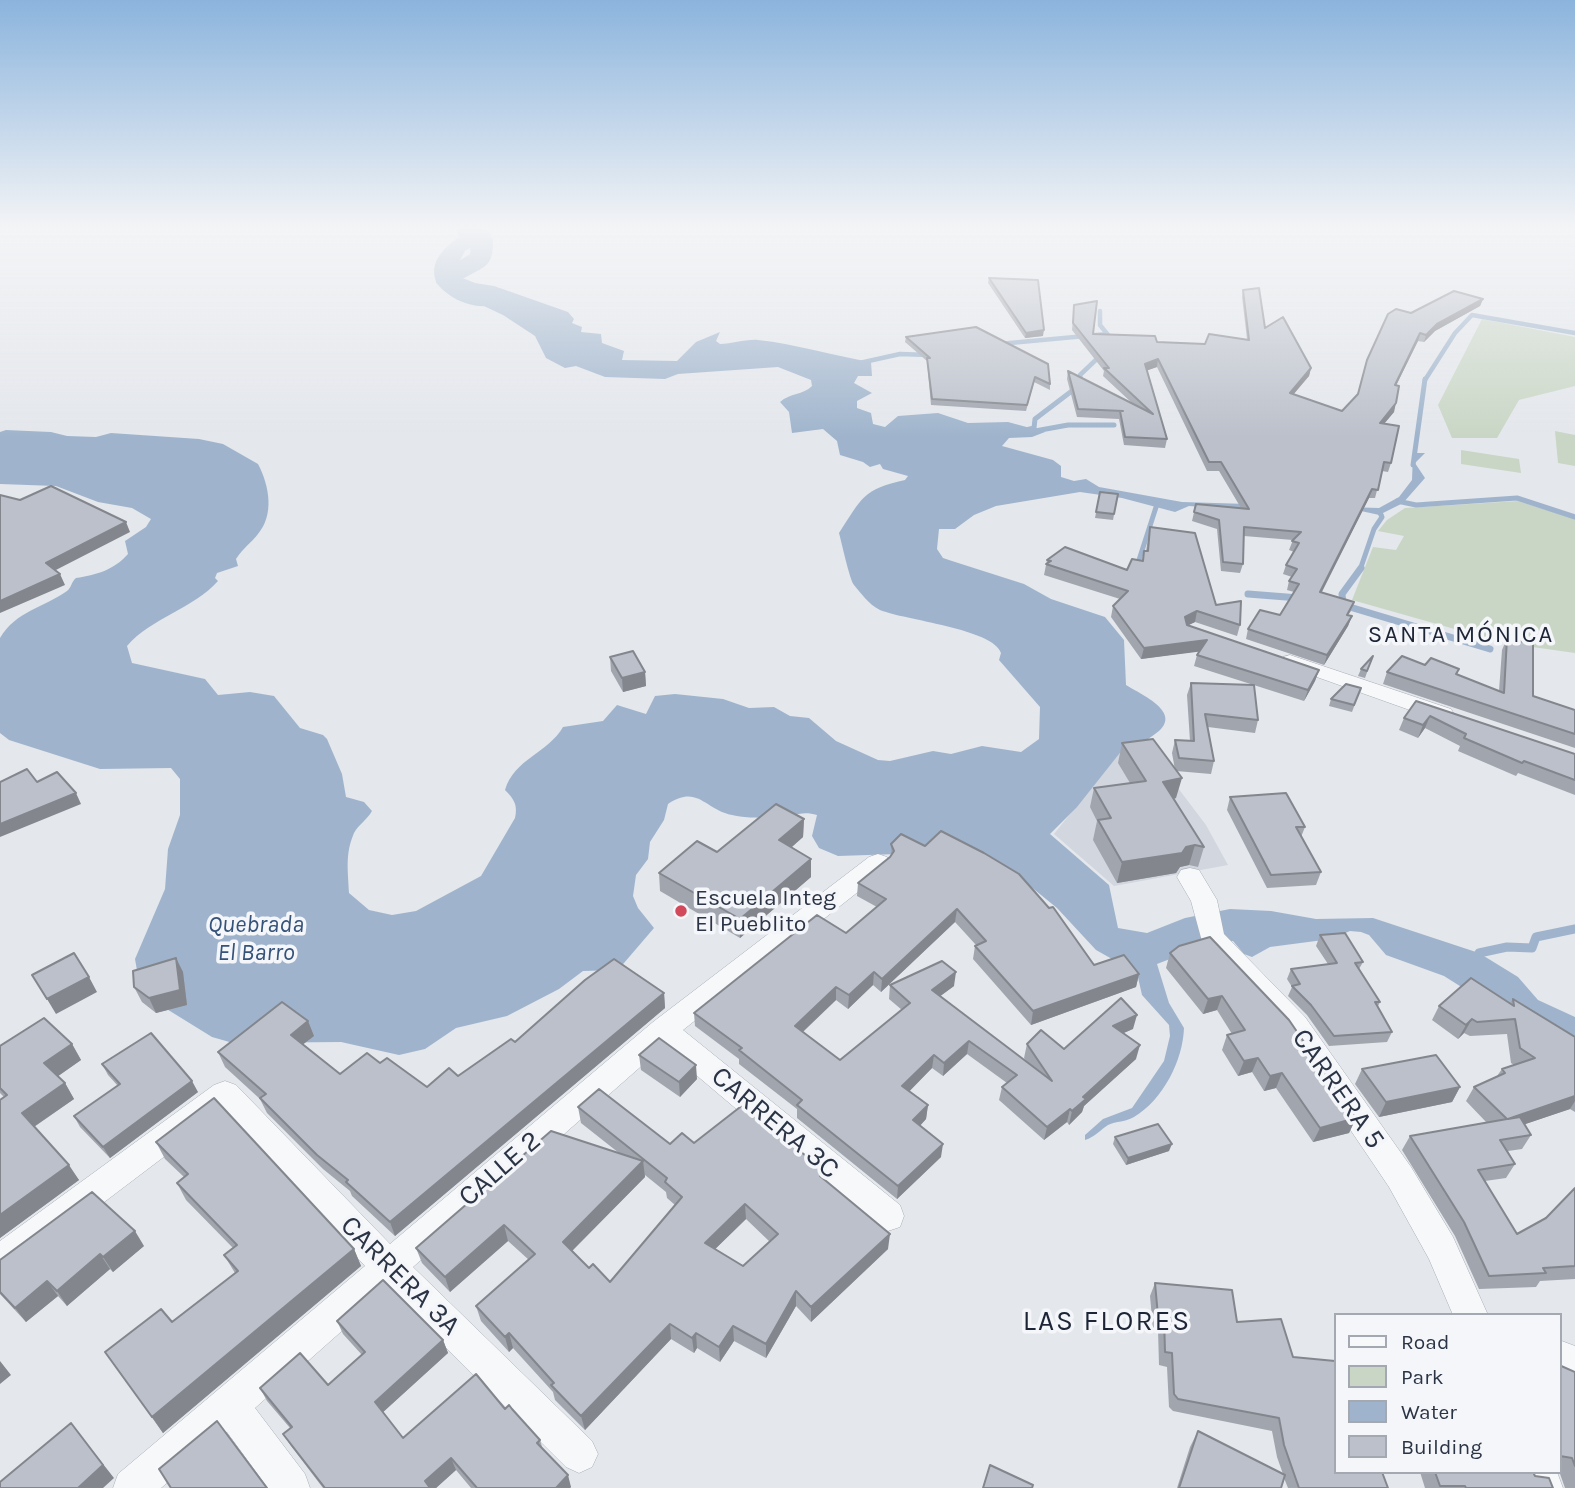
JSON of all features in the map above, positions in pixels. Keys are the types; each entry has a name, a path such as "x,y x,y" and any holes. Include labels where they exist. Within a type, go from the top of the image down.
{"street":[{"path":"1270,655 1459,719"},
{"name":"CALLE 2","path":"132,1488 232,1406 388,1266 663,1030 878,863"},
{"name":"CARRERA 5","path":"1197,888 1212,938 1294,1025 1400,1177 1441,1248 1470,1313"},
{"name":"CARRERA 3C","path":"663,1030 888,1216"},
{"path":"0,1261 225,1094"},
{"name":"CARRERA 3A","path":"225,1094 388,1266 579,1454"},
{"path":"232,1406 291,1488"}],"shaded area":[{"path":"1123,748 1159,763 1206,825 1228,865 1114,886 1054,834"}],"green space":[{"path":"1482,319 1575,337 1575,386 1519,400 1497,438 1452,438 1438,405"},
{"path":"1555,431 1575,435 1575,466 1558,463"},
{"path":"1461,450 1519,459 1521,473 1461,464"},
{"path":"1518,501 1575,519 1575,653 1504,643 1352,600 1373,547 1396,550 1404,536 1378,531 1387,520 1405,508"}],"water":[{"name":"Quebrada El Barro","path":"468,298 529,298 568,312 574,319 572,323 582,327 581,332 601,334 602,343 624,351 622,360 677,361 696,342 720,332 716,341 720,344 758,340 871,362 872,376 858,376 854,383 872,393 857,401 857,408 871,413 873,424 885,427 898,416 938,413 968,423 1008,422 1045,432 1032,437 1009,438 1002,446 1053,460 1061,466 1061,477 1074,481 1086,479 1099,487 1182,502 1379,508 1399,497 1412,480 1413,453 1425,453 1415,463 1425,478 1403,503 1383,513 1384,516 1361,511 1275,512 1189,506 1175,512 1122,498 1080,492 996,506 974,515 955,529 939,529 937,549 943,558 1024,584 1051,599 1105,617 1124,640 1126,685 1156,704 1165,716 1165,724 1134,753 1123,749 1077,807 1050,834 1109,885 1118,928 1147,933 1185,918 1230,909 1271,911 1316,919 1373,918 1479,953 1518,977 1538,1000 1575,1017 1575,1046 1471,993 1444,976 1386,955 1369,935 1361,932 1350,931 1331,939 1270,947 1252,957 1244,954 1233,941 1209,944 1157,964 1169,1003 1184,1028 1180,1053 1170,1078 1144,1110 1128,1120 1108,1125 1085,1140 1085,1135 1103,1119 1132,1108 1164,1061 1170,1036 1169,1025 1142,995 1137,973 1096,950 1057,908 1030,886 898,854 838,856 819,848 812,836 817,815 806,813 775,818 742,817 723,812 694,797 678,799 668,804 664,820 650,842 648,859 636,875 633,896 638,908 654,928 618,970 583,971 559,989 507,1016 456,1028 425,1049 399,1055 341,1042 233,1043 212,1037 157,1003 138,976 135,959 165,889 168,849 180,815 180,779 171,768 100,769 9,740 0,733 0,638 6,629 22,616 67,591 76,578 98,573 117,564 128,554 125,541 146,527 151,519 132,508 98,502 56,486 0,484 0,432 6,430 51,432 67,436 96,437 111,433 199,439 223,444 258,464 267,491 268,510 263,526 236,559 238,566 217,573 215,578 218,581 208,591 148,628 127,646 132,663 205,679 218,695 250,692 274,696 300,728 323,735 327,739 342,774 346,797 364,802 372,811 354,833 348,862 349,893 369,910 392,915 416,911 481,876 515,818 514,803 505,790 509,779 523,763 557,736 563,727 603,721 617,705 646,714 655,696 675,694 723,699 749,708 774,707 790,716 809,718 836,741 878,760 890,761 933,751 951,754 982,746 1021,752 1039,739 1040,707 999,660 1001,653 995,645 966,631 880,610 868,602 852,582 839,533 859,503 872,491 905,480 908,476 883,469 880,464 870,467 840,455 837,441 823,429 792,433 789,412 780,402 808,389 812,386 811,380 778,367 678,374 665,379 605,377 576,366 565,368 546,358 535,336 503,315"}],"building":[{"path":"1003,298 1040,298 1044,330 1026,333"},
{"path":"1244,298 1261,298 1265,328 1283,317 1311,368 1290,393 1342,411 1358,394 1367,360 1388,314 1396,309 1411,313 1439,298 1483,299 1437,324 1426,335 1420,333 1395,385 1399,386 1396,403 1380,423 1399,426 1391,463 1384,462 1378,490 1372,489 1320,592 1354,602 1347,615 1352,616 1327,655 1248,629 1260,610 1280,615 1299,584 1289,581 1297,569 1286,565 1299,543 1292,541 1301,532 1244,527 1243,564 1223,562 1219,520 1194,512 1196,504 1249,509 1221,462 1209,462 1158,359 1145,364 1167,439 1125,437 1120,411 1123,411 1078,409 1068,371 1153,414 1104,368 1109,368 1073,323 1074,305 1097,301 1093,334 1155,336 1157,342 1205,344 1209,334 1249,340"},
{"path":"976,327 1048,364 1050,384 1035,377 1027,405 932,399 927,358 930,358 906,337"},
{"path":"51,486 126,522 46,563 60,574 0,601 0,495 20,500"},
{"path":"1100,492 1118,494 1114,514 1096,512"},
{"path":"1150,527 1195,533 1216,605 1241,601 1240,625 1197,611 1185,617 1187,625 1319,670 1308,690 1197,655 1207,640 1144,648 1113,606 1128,591 1046,564 1051,561 1047,560 1065,547 1127,570 1132,559 1143,561 1144,551 1148,551"},
{"path":"1507,638 1533,644 1533,696 1575,710 1575,734 1387,672 1402,656 1425,665 1431,658 1459,669 1456,674 1504,693"},
{"path":"633,651 645,672 622,678 610,657"},
{"path":"1373,656 1367,671 1361,669"},
{"path":"1191,683 1254,685 1258,720 1205,714 1214,761 1179,758 1175,740 1194,741"},
{"path":"1346,684 1361,688 1354,705 1331,699"},
{"path":"1416,701 1575,754 1575,780 1524,761 1522,763 1464,738 1466,734 1430,716 1423,725 1404,718"},
{"path":"1153,739 1182,778 1163,782 1204,847 1195,845 1186,847 1182,853 1122,862 1098,820 1111,818 1094,788 1146,781 1122,743"},
{"path":"27,769 37,782 57,772 76,793 0,824 0,782"},
{"path":"1286,793 1305,827 1296,827 1321,872 1271,875 1230,797"},
{"path":"776,804 804,819 779,840 811,859 740,919 659,873 697,841 717,852"},
{"path":"941,831 1019,874 1049,908 1053,907 1094,965 1124,955 1139,974 1033,1011 975,946 986,941 957,909 882,979 874,972 849,995 836,987 795,1026 840,1060 910,1003 890,985 942,961 956,972 932,990 1052,1081 1027,1044 1041,1030 1064,1049 1121,998 1137,1015 1113,1026 1140,1045 1083,1097 1086,1099 1047,1127 1002,1087 1017,1075 969,1041 944,1063 934,1055 902,1086 928,1105 913,1120 943,1144 898,1186 797,1105 802,1100 739,1050 742,1048 694,1013 817,915 846,933 886,899 858,883 890,857 894,851 891,844 901,834 925,846"},
{"path":"1345,933 1363,962 1355,963 1380,1002 1375,1002 1392,1032 1334,1036 1311,1005 1292,986 1300,984 1291,969 1337,963 1320,935"},
{"path":"1210,937 1289,1020 1356,1118 1320,1128 1282,1073 1270,1076 1258,1058 1244,1061 1227,1035 1245,1030 1222,996 1208,999 1170,953 1179,946"},
{"path":"74,953 89,977 47,999 32,975"},
{"path":"176,958 180,990 149,998 134,987 133,971"},
{"path":"614,959 664,993 390,1222 260,1098 266,1094 218,1052 282,1002 308,1021 291,1035 340,1074 367,1053 380,1063 387,1058 427,1087 449,1068 458,1076 511,1039 515,1042 585,980"},
{"path":"1471,978 1514,1006 1513,999 1575,1037 1575,1096 1508,1119 1520,1117 1531,1135 1500,1140 1515,1164 1478,1170 1517,1234 1546,1218 1575,1188 1575,1266 1543,1268 1546,1273 1489,1276 1464,1222 1410,1136 1507,1119 1474,1087 1505,1073 1502,1069 1535,1058 1520,1048 1515,1019 1477,1022 1472,1019 1466,1025 1439,1006"},
{"path":"44,1018 72,1044 44,1063 65,1083 22,1113 69,1165 0,1215 0,1100 7,1095 0,1088 0,1046"},
{"path":"151,1033 192,1081 103,1147 74,1116 120,1084 102,1064"},
{"path":"659,1038 696,1065 679,1082 639,1055"},
{"path":"1436,1055 1460,1087 1386,1102 1362,1069"},
{"path":"599,1089 670,1144 682,1133 694,1143 744,1104 825,1172 820,1176 890,1234 811,1307 796,1291 766,1344 733,1326 719,1347 696,1333 692,1338 670,1324 581,1416 551,1385 554,1383 509,1333 505,1337 476,1306 535,1254 504,1225 445,1277 416,1248 551,1131 643,1161 563,1242 589,1268 593,1264 610,1282 682,1197 665,1182 667,1178 578,1107","holes":["745,1204 778,1234 743,1266 705,1243"]},
{"path":"214,1098 354,1249 152,1417 105,1352 161,1309 172,1322 238,1271 224,1255 237,1245 177,1183 188,1174 156,1142"},
{"path":"1158,1124 1172,1144 1128,1158 1115,1137"},
{"path":"92,1192 135,1231 103,1257 100,1254 57,1291 47,1281 15,1308 0,1292 0,1260"},
{"path":"383,1280 443,1340 375,1402 403,1438 476,1374 505,1409 509,1405 540,1440 537,1443 568,1475 556,1488 477,1488 451,1458 425,1481 430,1488 325,1488 283,1434 292,1427 260,1388 300,1353 328,1385 365,1352 337,1321"},
{"path":"1155,1283 1232,1290 1237,1322 1281,1319 1293,1357 1334,1361 1334,1474 1383,1474 1388,1488 1299,1488 1284,1445 1279,1418 1178,1399 1174,1394 1172,1353 1165,1352 1164,1316 1158,1316"},
{"path":"1561,1366 1575,1372 1575,1466 1572,1458 1561,1456"},
{"path":"217,1421 267,1488 171,1488 159,1469"},
{"path":"71,1423 103,1465 78,1488 0,1488 0,1482"},
{"path":"1198,1431 1285,1475 1281,1488 1179,1488"},
{"path":"990,1465 1033,1485 1032,1488 983,1488"},
{"path":"1436,1474 1534,1474 1549,1478 1553,1488 1466,1488 1440,1486"}],"waterway":[{"path":"479,298 484,300"},
{"path":"1100,311 1100,325 1108,335"},
{"path":"1425,380 1455,333 1472,315 1575,333"},
{"path":"999,344 1107,334"},
{"path":"855,364 900,354 929,355"},
{"path":"1081,380 1080,375 1102,354"},
{"path":"1026,430 1034,428 1035,419 1081,384 1080,379"},
{"path":"1413,465 1425,379"},
{"path":"1035,431 1068,425 1114,425"},
{"path":"1397,501 1416,505 1517,498 1575,517"},
{"path":"1139,560 1158,501"},
{"path":"1360,569 1374,529 1382,517 1379,511"},
{"path":"1360,569 1342,594 1343,605 1490,649"},
{"path":"1248,594 1299,598"},
{"path":"1475,961 1479,953 1507,947 1532,948 1536,937 1575,929"}],"place":[{"name":"Escuela Integ El Pueblito","path":"681,911"}],"district":[{"name":"SANTA MÓNICA","path":"1461,635"},
{"name":"LAS FLORES","path":"1107,1322"}]}
